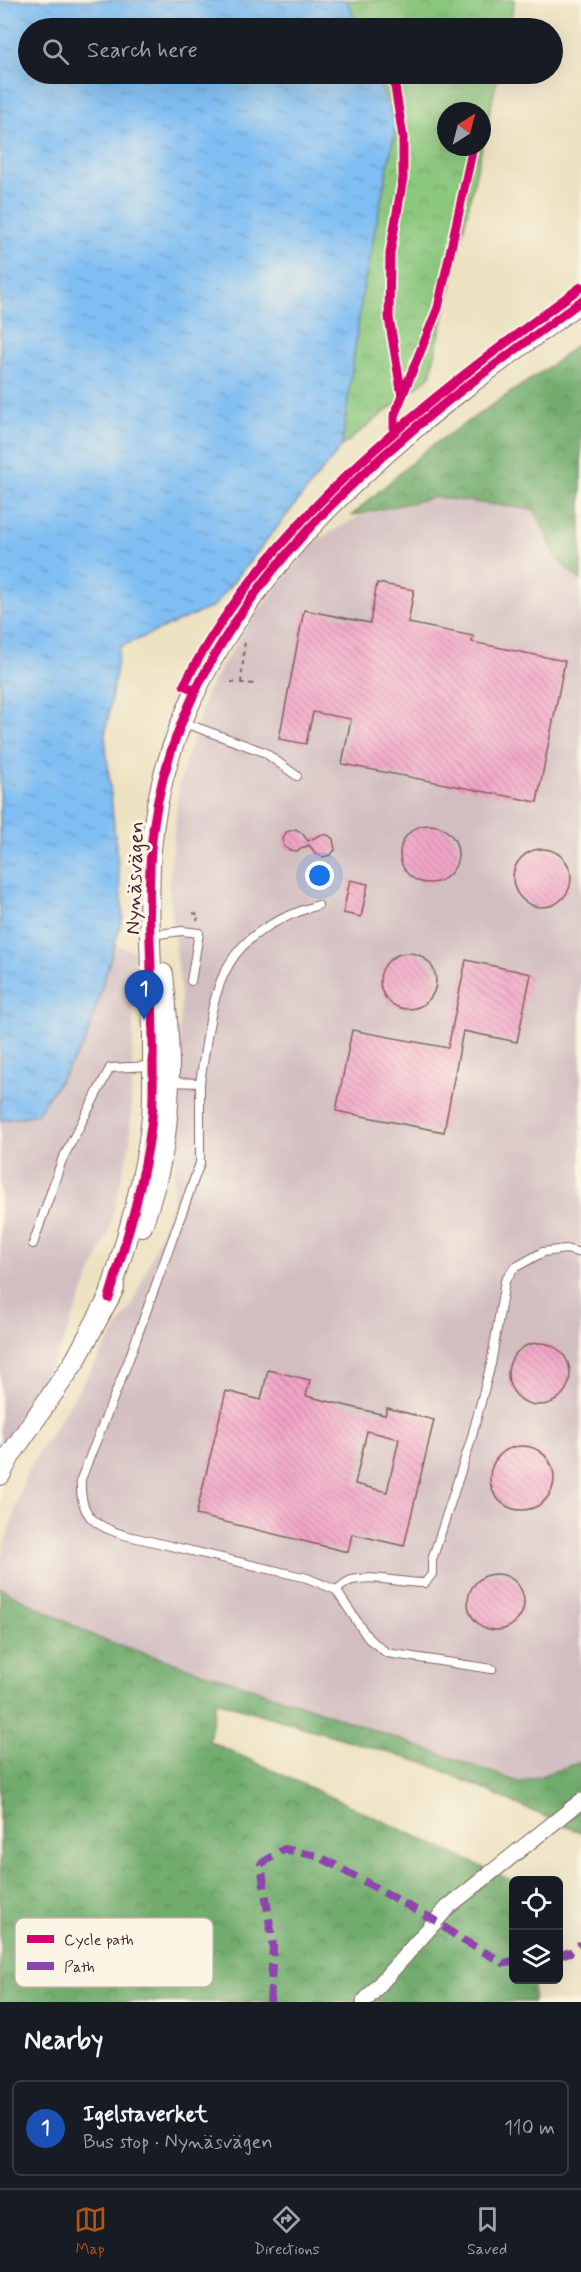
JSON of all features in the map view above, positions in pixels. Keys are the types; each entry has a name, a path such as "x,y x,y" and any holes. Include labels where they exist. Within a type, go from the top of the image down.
{"street":[{"name":"Nynäsvägen","path":"0,1475 11,1454 75,1361 110,1298 136,1245 156,1184 166,1127 161,1074 168,1034 155,935 151,851 157,799 165,765 180,721 199,681 230,628 266,580 331,506 369,468 408,433 581,301"},
{"path":"363,2002 448,1907 581,1801"}],"lane":[{"path":"180,721 264,752 297,776"},
{"path":"318,905 294,912 257,932 243,944 230,961 222,977 212,1010 200,1083 200,1163 129,1359 87,1462 81,1479 80,1498 90,1518 103,1529 307,1578 336,1590 368,1638 387,1653 492,1669"},
{"path":"155,935 182,931 199,933 191,981"},
{"path":"33,1244 62,1160 110,1068 161,1074 200,1083"},
{"path":"336,1590 350,1580 392,1579 424,1583 432,1574 432,1560 471,1440 491,1364 505,1281 514,1268 543,1252 566,1249 581,1253"}],"path":[{"path":"231,682 255,684"},
{"path":"192,913 199,915 198,918"}],"shaded area":[{"path":"436,497 535,510 557,559 581,581 581,1762 521,1783 300,1704 98,1638 0,1588 0,1560 26,1473 132,1305 173,1204 181,996 169,885 179,785 207,692 249,622 315,541 360,516"},
{"path":"115,944 135,952 130,1144 108,1233 60,1349 0,1453 0,1121 37,1113 86,1041"}],"green space":[{"path":"347,0 515,0 510,18 354,18"},
{"path":"380,84 496,84 491,105 491,102 437,102 437,156 480,156 430,376 342,446 362,294 396,126"},
{"path":"581,341 581,581 557,559 535,510 436,497 351,516 427,449 550,366"},
{"path":"0,1588 98,1638 300,1704 521,1783 581,1762 581,1833 430,1765 216,1701 209,1741 509,1879 509,1984 534,1984 533,2002 0,2002"}],"water":[{"path":"0,0 347,0 354,18 18,18 18,84 380,84 396,126 362,294 342,446 214,606 120,647 105,736 123,917 86,1041 37,1114 0,1121"}],"building":[{"path":"377,583 414,590 408,623 473,636 472,642 565,661 537,802 342,764 351,719 313,712 306,744 279,739 304,610 370,623"},
{"path":"429,825 445,830 453,838 458,854 453,870 445,878 429,883 413,878 405,870 400,854 405,838 413,830"},
{"path":"296,829 308,841 320,835 328,835 333,839 335,850 323,857 316,854 309,845 297,851 289,850 284,846 283,839 286,832"},
{"path":"536,849 548,849 563,857 571,872 571,884 563,899 548,907 536,907 521,899 513,884 513,872 521,857"},
{"path":"350,880 368,884 361,917 343,913"},
{"path":"403,953 413,953 428,961 434,970 436,981 434,992 428,1001 413,1009 403,1009 392,1004 385,997 380,986 380,976 385,965 392,958"},
{"path":"466,960 531,974 517,1042 463,1031 444,1132 336,1111 352,1030 448,1048"},
{"path":"533,1343 545,1343 561,1352 568,1362 570,1374 568,1386 561,1396 545,1405 533,1405 522,1400 513,1391 508,1380 508,1368 513,1357 522,1348"},
{"path":"268,1370 310,1380 306,1396 385,1415 387,1408 434,1420 404,1546 352,1534 348,1552 196,1515 226,1391 261,1400","holes":["367,1431 399,1439 387,1492 355,1484"]},
{"path":"516,1446 528,1446 545,1455 552,1466 554,1478 552,1490 545,1501 528,1510 516,1510 504,1505 495,1496 490,1484 490,1472 495,1460 504,1451"},
{"path":"490,1574 502,1574 512,1578 520,1586 524,1602 520,1618 512,1626 502,1630 490,1630 480,1626 472,1618 468,1608 468,1596 472,1586 480,1578"}],"marked path":[{"path":"270,2002 273,1946 261,1864 284,1849 318,1856 436,1921 459,1938 504,1963 509,1962"},
{"path":"563,1954 581,1944"}],"cycle path":[{"path":"395,84 403,137 403,178 390,253 389,318 402,396"},
{"path":"394,431 394,416 438,308 471,156"},
{"path":"194,690 184,685 220,624 262,567 308,514 412,417 581,287"},
{"path":"109,1298 139,1191 152,1118 153,1034 149,902 151,849 161,787 179,727 206,671 238,618 275,567 317,520 362,475 450,399 581,301"}],"place":[{"name":"Igelstaverket","path":"144,1020"}]}
